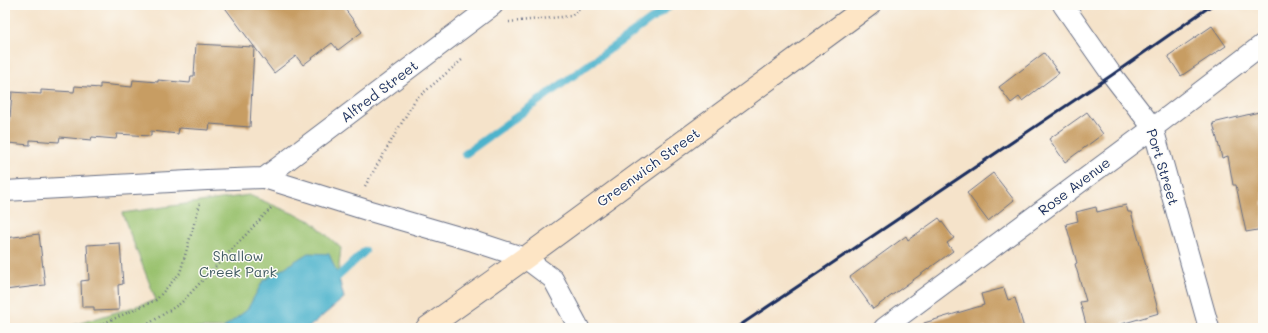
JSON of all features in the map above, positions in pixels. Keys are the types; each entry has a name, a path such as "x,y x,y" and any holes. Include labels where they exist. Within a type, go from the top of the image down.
{"street":[{"name":"Alfred Street","path":"264,178 493,5"},
{"name":"Greenwich Street","path":"427,328 525,258 869,5"},
{"name":"Port Street","path":"1063,5 1112,75 1153,128 1209,328"},
{"name":"Rose Avenue","path":"884,328 1153,128 1263,44"},
{"path":"5,191 264,178 353,206 473,240 525,258 553,279 579,328"}],"path":[{"path":"506,22 571,16 584,5"},
{"path":"353,206 415,100 464,59"},
{"path":"93,328 156,300 180,274 207,180"},
{"path":"142,328 181,303 291,186"}],"green space":[{"name":"Shallow Creek Park","path":"249,195 311,221 341,248 338,275 344,298 304,328 64,328 156,300 122,213"}],"water":[{"path":"308,253 329,254 338,275 344,298 308,328 223,328 247,310 263,281"}],"building":[{"path":"223,5 342,5 362,32 338,50 332,43 303,65 296,56 274,73"},
{"path":"1212,26 1226,46 1181,76 1168,56"},
{"path":"196,44 254,47 250,127 210,124 209,130 179,128 178,134 151,131 151,136 117,134 116,139 92,137 91,140 60,137 59,142 30,140 30,145 8,143 12,92 41,94 41,90 74,92 75,86 100,88 100,84 132,87 133,80 158,82 158,80 190,83 191,76 194,76"},
{"path":"1044,53 1059,73 1022,101 1019,97 1011,103 999,87"},
{"path":"1263,111 1263,229 1246,232 1236,185 1233,185 1228,156 1222,158 1213,123"},
{"path":"1087,112 1103,134 1065,162 1049,139"},
{"path":"993,173 1014,200 988,221 967,193"},
{"path":"1126,205 1128,212 1131,212 1159,313 1108,328 1087,328 1080,302 1086,301 1075,264 1077,263 1066,224 1078,221 1076,212 1096,207 1097,212"},
{"path":"939,218 954,238 947,243 953,251 873,309 850,277 906,236 908,240"},
{"path":"39,234 45,285 5,290 5,238"},
{"path":"120,243 123,284 118,285 119,310 94,311 94,307 82,307 81,281 89,280 87,245"},
{"path":"1004,288 1008,300 1015,298 1024,328 924,328 924,323 984,305 981,294"}],"waterway":[{"path":"465,154 671,5"},
{"path":"331,283 365,251"}],"railway":[{"path":"736,328 1112,75 1212,5"}]}
